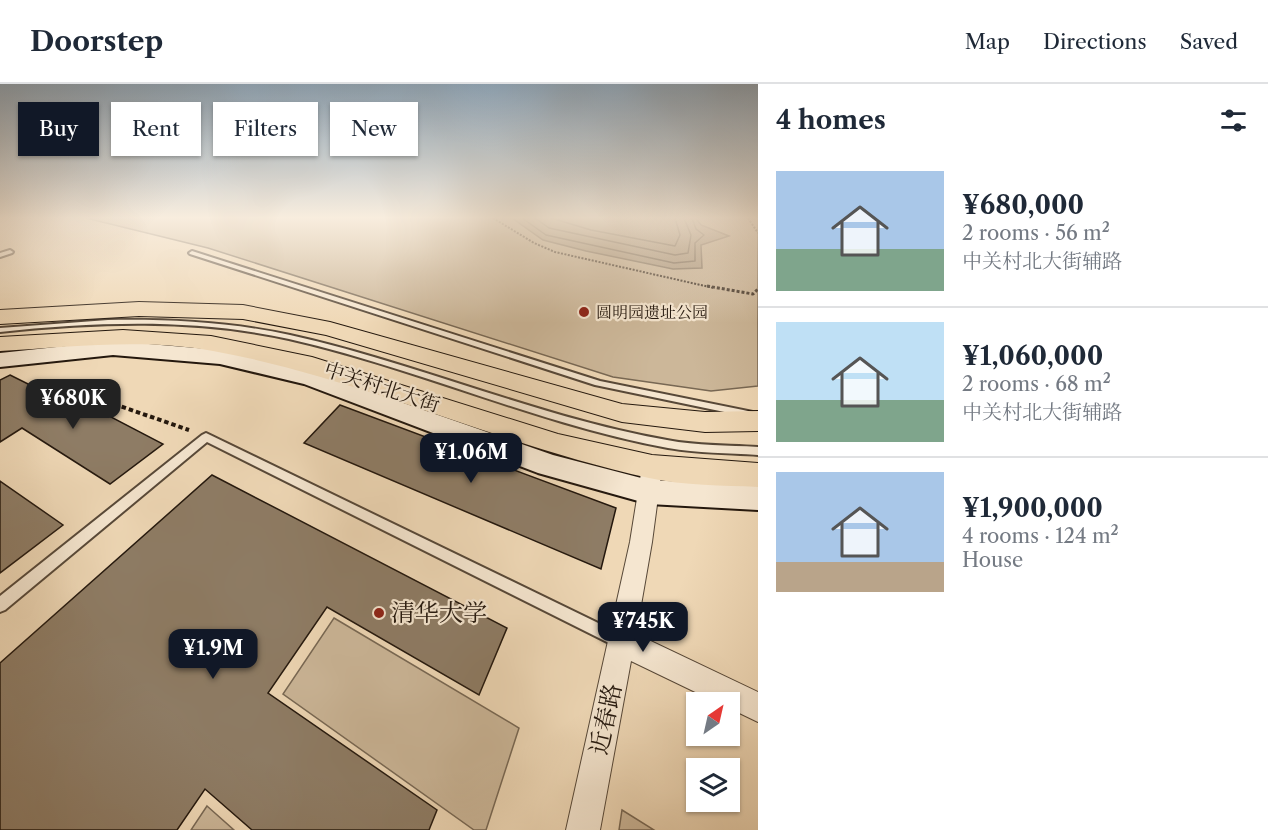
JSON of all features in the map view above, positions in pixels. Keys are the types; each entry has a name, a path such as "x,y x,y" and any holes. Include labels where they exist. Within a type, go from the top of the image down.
{"main road":[{"name":"中关村北大街","path":"0,317 139,309 243,312 330,329 622,413 705,422 758,421"},
{"name":"中关村北大街","path":"0,344 123,337 211,343 312,365 556,444 650,479 758,475"}],"street":[{"path":"0,360 112,348 220,357 312,379 548,465 650,479 758,498"},
{"name":"近春路","path":"583,830 622,642 650,479"},
{"path":"622,642 758,707"}],"lane":[{"path":"192,253 598,383 758,416"},
{"name":"中关村北大街","path":"0,330 129,323 218,326 288,337 555,416 668,444 758,451"},
{"path":"0,605 207,436 622,642"}],"path":[{"path":"559,253 732,292 753,294 758,289"},
{"path":"65,387 207,436"}],"shaded area":[{"name":"圆明园遗址公园","path":"223,253 758,253 758,386 711,391 613,377"},
{"path":"334,618 519,728 486,830 474,830 283,694"},
{"path":"207,806 234,830 191,830"},
{"path":"622,810 654,830 619,830"}],"water":[{"path":"595,253 701,253 702,268 673,269"}],"building":[{"path":"10,375 60,400 69,395 163,444 110,484 22,428 0,442 0,380"},
{"path":"340,405 616,508 601,569 304,443"},
{"path":"212,475 507,628 479,695 327,607 268,693 437,810 429,830 252,830 205,789 177,830 0,830 0,663"},
{"path":"0,481 63,525 0,573"}],"place":[{"name":"圆明园遗址公园","path":"584,312"},
{"name":"清华大学","path":"379,613"}]}
